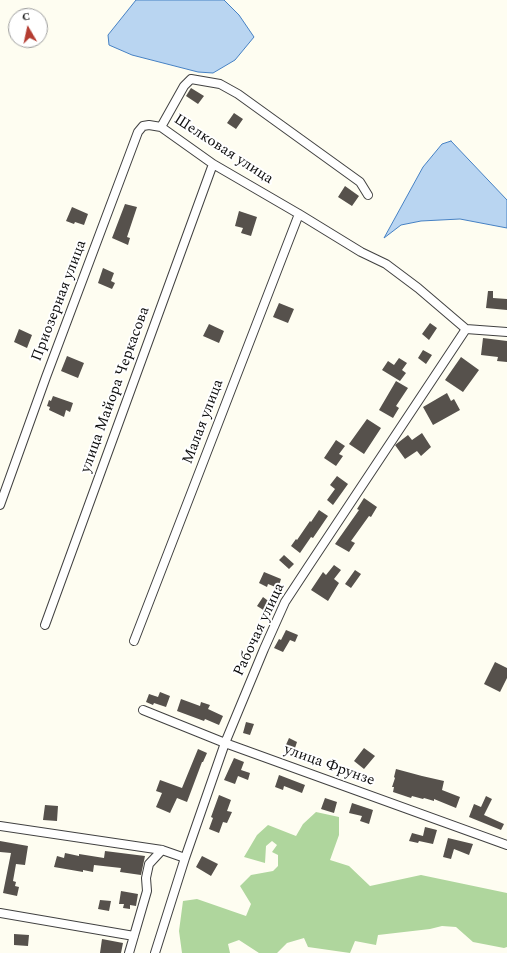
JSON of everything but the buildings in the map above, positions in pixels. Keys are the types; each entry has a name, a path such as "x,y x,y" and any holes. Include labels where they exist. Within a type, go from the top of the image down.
{"street":[{"name":"Шелковая улица","path":"368,195 360,182 238,94 220,84 191,78 184,86 161,126 213,164 300,214 361,252 386,264 424,293 466,329"},
{"name":"Приозерная улица","path":"0,505 46,377 138,132 143,126 161,126"},
{"name":"улица Майора Черкасова","path":"45,625 213,164"},
{"name":"Малая улица","path":"134,641 300,214"},
{"path":"466,329 507,332"},
{"name":"Рабочая улица","path":"155,953 185,858 225,743 285,602 466,329"},
{"name":"улица Фрунзе","path":"143,710 225,743 507,845"},
{"path":"0,826 162,850 185,858"},
{"path":"129,953 147,891 146,878 149,864 162,850"},
{"path":"0,913 134,936"}],"green space":[{"path":"316,812 339,817 339,835 330,860 349,866 370,886 421,875 507,893 507,947 504,948 473,942 456,927 442,926 430,929 378,935 376,945 355,941 350,953 308,947 304,938 287,943 277,953 259,953 239,940 228,944 230,953 182,953 179,931 183,901 197,899 246,916 251,904 240,886 251,875 273,871 278,866 278,855 272,852 277,845 272,841 266,846 265,863 244,857 257,835 268,825 296,836 303,824"}],"water":[{"path":"136,0 224,0 239,15 254,37 235,60 213,73 198,72 132,55 109,45 108,35"},
{"path":"451,141 507,200 507,228 460,219 421,221 401,225 384,238 423,167 442,144"}]}
